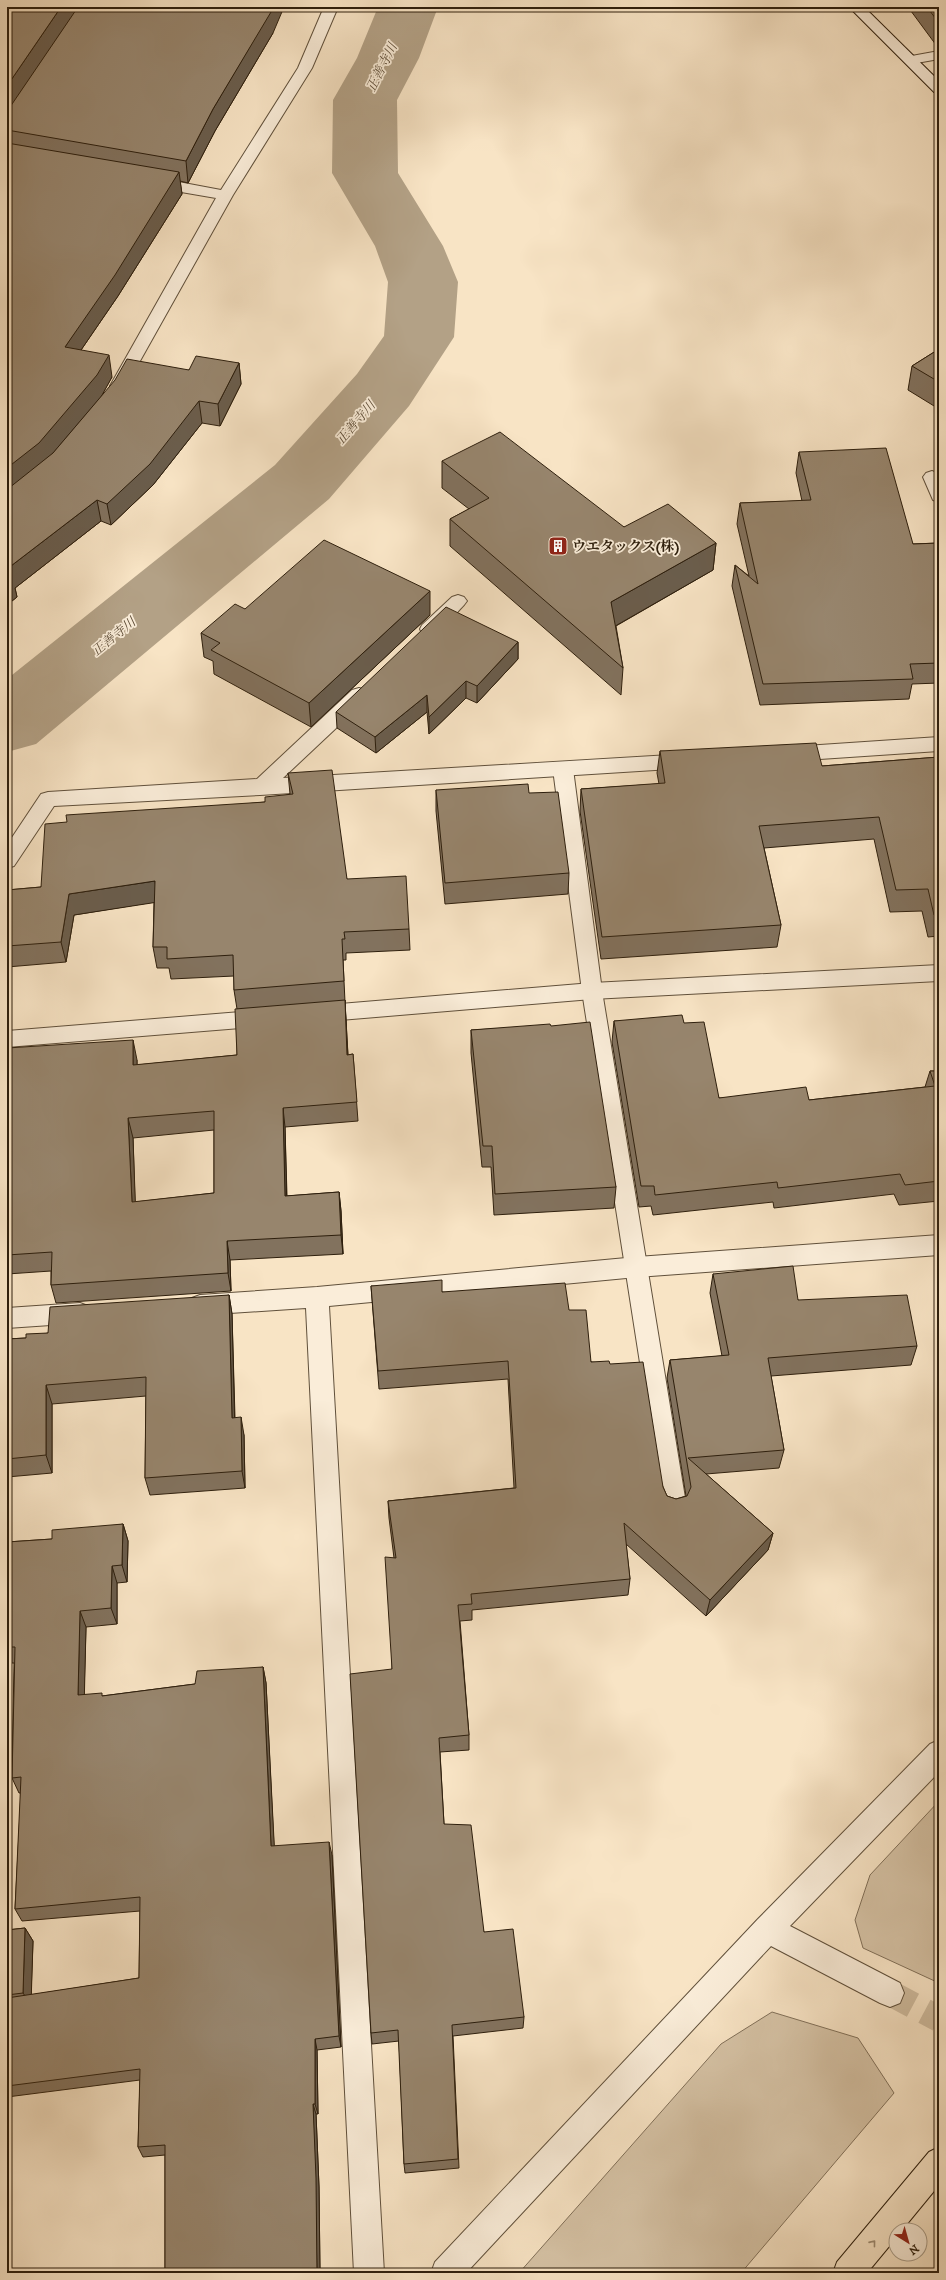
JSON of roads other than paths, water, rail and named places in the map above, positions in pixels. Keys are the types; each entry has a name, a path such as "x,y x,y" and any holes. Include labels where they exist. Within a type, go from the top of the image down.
{"highway":[{"path":"848,2273 939,2162"}],"street":[{"path":"109,401 225,195 305,68 331,7"},
{"path":"856,7 939,89"},
{"path":"911,60 939,55"},
{"path":"140,180 225,195"},
{"path":"932,477 939,496"},
{"path":"419,638 458,601"},
{"path":"260,788 374,681"},
{"path":"775,755 939,744"},
{"path":"7,861 48,799 260,788 704,759"},
{"path":"563,769 592,991 674,1504"},
{"path":"7,1039 592,991 939,973"},
{"path":"182,1306 316,1297 636,1267 939,1245"},
{"path":"316,1297 369,2273"},
{"path":"7,1318 102,1311"},
{"path":"446,2273 768,1929 939,1753"},
{"path":"768,1929 890,1993"}],"waterway":[{"name":"正善寺川","path":"7,723 302,482 383,390 419,337 423,282 409,246 365,173 365,100 388,58 408,7"}],"tunnel":[{"path":"890,1993 939,2019"}],"place":[{"name":"ウエタックス(株)","path":"558,546"}]}
